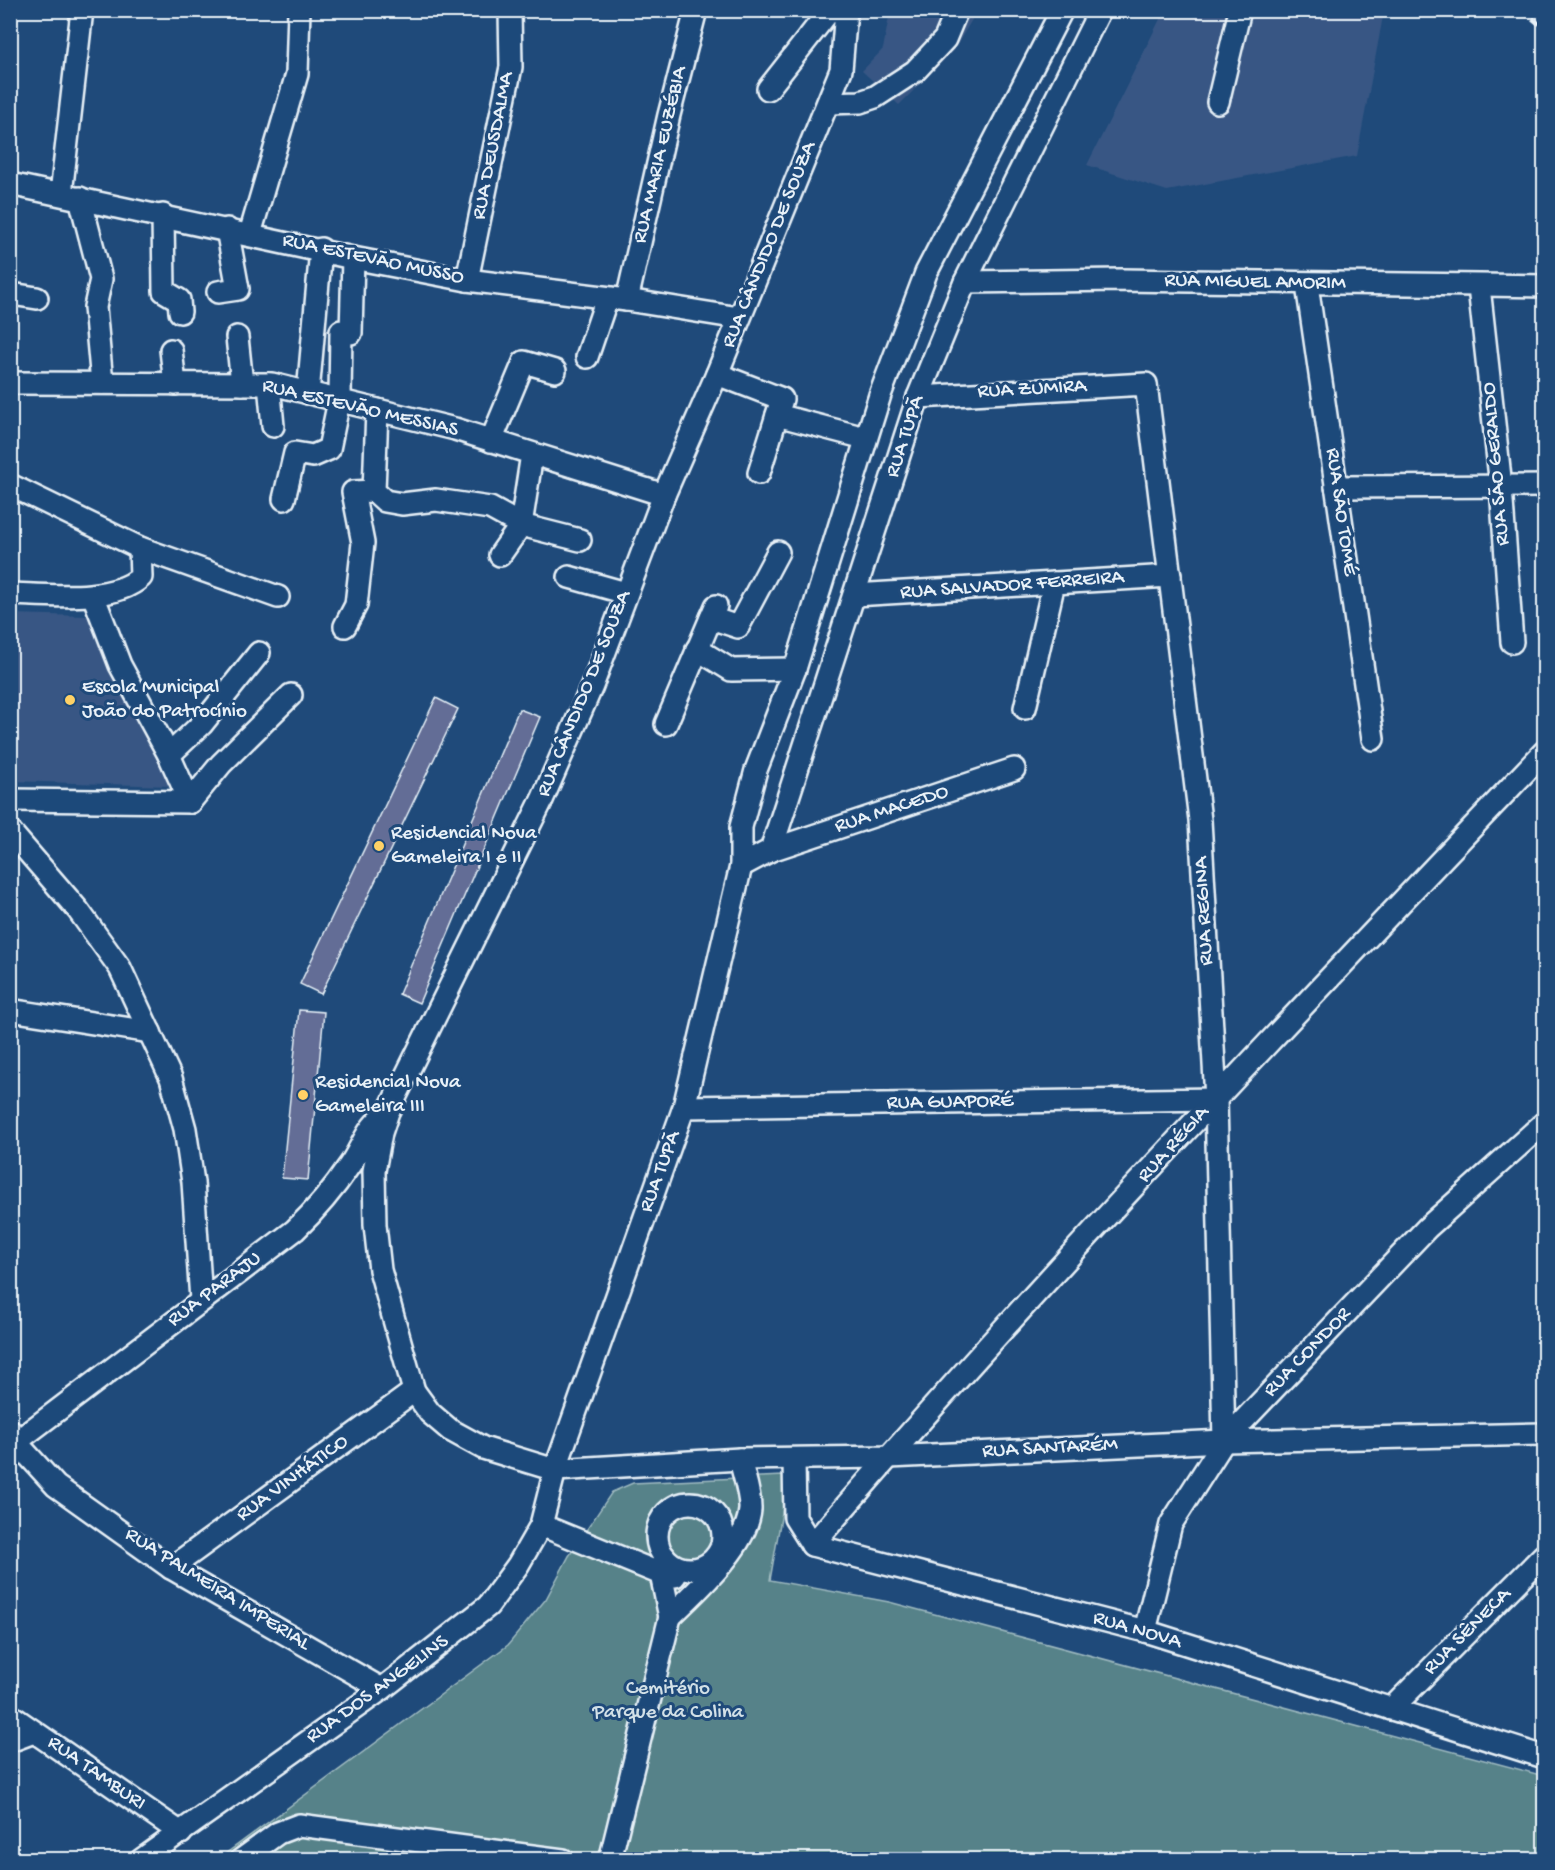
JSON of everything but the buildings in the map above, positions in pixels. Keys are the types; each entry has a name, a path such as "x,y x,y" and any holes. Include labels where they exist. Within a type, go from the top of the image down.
{"street":[{"path":"82,10 70,196 101,279 95,307 102,383"},
{"path":"250,234 297,74 299,10"},
{"name":"RUA DEUSDALMA","path":"467,280 511,67 510,10"},
{"name":"RUA MARIA EUZÉBIA","path":"587,357 617,299 696,10"},
{"path":"768,89 830,10"},
{"name":"RUA CÂNDIDO DE SOUZA","path":"555,1470 483,1448 450,1430 430,1413 414,1391 380,1269 375,1225 374,1171 381,1133 388,1112 542,800 592,686 664,495 717,374 841,70 846,10"},
{"path":"828,103 860,102 875,97 915,71 945,39 957,10"},
{"name":"RUA TUPÃ","path":"555,1470 684,1107 741,866 741,826 756,770 795,669 865,438 926,273 1062,10"},
{"name":"RUA TUPÃ","path":"771,850 918,397 965,282 1100,10"},
{"path":"1218,102 1240,10"},
{"name":"RUA ESTEVÃO MUSSO","path":"10,183 321,249 353,258 467,280 617,299 739,318"},
{"path":"163,215 164,291 179,300 180,312"},
{"path":"218,292 238,289 227,229"},
{"path":"308,393 321,249"},
{"path":"284,499 295,453 314,456 329,449 339,401 341,331 351,333 353,258"},
{"name":"RUA MIGUEL AMORIM","path":"965,282 1121,280 1307,285 1545,286"},
{"name":"RUA SÃO TOMÉ","path":"1307,285 1373,739"},
{"name":"RUA SÃO GERALDO","path":"1479,287 1501,487 1512,642"},
{"path":"10,297 18,295 37,298"},
{"path":"237,337 242,384"},
{"path":"171,350 175,384"},
{"path":"491,441 524,362 555,371"},
{"path":"717,374 782,399 759,473"},
{"name":"RUA ESTEVÃO MESSIAS","path":"10,383 269,384 454,429 664,495"},
{"path":"269,384 273,426"},
{"name":"RUA ZUMIRA","path":"918,397 1146,384"},
{"name":"RUA REGINA","path":"1146,384 1200,820 1216,1099 1224,1441"},
{"path":"374,491 377,410"},
{"path":"777,415 865,438"},
{"path":"500,555 521,525 532,454"},
{"path":"10,485 140,548 278,597"},
{"path":"1336,487 1545,486"},
{"path":"345,626 356,605 363,543 353,492 374,491 385,501 402,504 436,500 490,508 521,525 580,540"},
{"path":"10,594 93,595 131,586 141,577 140,548"},
{"path":"666,724 714,612 738,627 778,552"},
{"path":"569,576 626,593"},
{"name":"RUA SALVADOR FERREIRA","path":"854,595 1170,576"},
{"path":"1025,708 1054,584"},
{"path":"93,595 120,665 190,802"},
{"path":"697,649 731,670 795,669"},
{"path":"168,755 202,724 259,653"},
{"path":"190,802 221,764 291,695"},
{"name":"RUA RÉGIA","path":"812,1545 889,1457 1216,1099 1545,752"},
{"name":"RUA MACEDO","path":"771,850 1014,770"},
{"path":"10,800 190,802"},
{"path":"10,831 78,910 120,968 171,1078 185,1129 193,1182 201,1300"},
{"path":"741,866 771,850"},
{"path":"10,1010 150,1032"},
{"name":"RUA GUAPORÉ","path":"684,1107 1216,1099"},
{"name":"RUA PARAJU","path":"13,1436 295,1230 319,1208 351,1164 368,1132 388,1112"},
{"name":"RUA CONDOR","path":"1145,1631 1171,1524 1224,1441 1427,1228 1545,1123"},
{"name":"RUA VINHÁTICO","path":"171,1568 414,1391"},
{"name":"RUA SANTARÉM","path":"555,1470 740,1459 889,1457 1224,1441 1545,1434"},
{"name":"RUA PALMEIRA IMPERIAL","path":"13,1436 56,1486 171,1568 382,1689"},
{"path":"670,1617 746,1530 750,1508 740,1459"},
{"path":"794,1460 795,1518 812,1545"},
{"name":"RUA DOS ANGELINS","path":"141,1860 382,1689 488,1606 518,1565 541,1525 555,1470"},
{"path":"610,1860 670,1617 657,1536 664,1515 683,1504 694,1503 714,1513 723,1533 709,1571"},
{"path":"541,1525 663,1565 709,1571"},
{"name":"RUA NOVA","path":"812,1545 1145,1631 1545,1756"},
{"name":"RUA SÊNECA","path":"1391,1709 1545,1555"},
{"name":"RUA TAMBURI","path":"10,1715 181,1833"},
{"path":"10,1741 34,1732"},
{"path":"242,1860 278,1833 299,1825 563,1860"}],"shaded area":[{"path":"890,11 977,11 954,50 899,105 862,71 883,49"},
{"path":"1164,11 1384,11 1357,156 1167,191 1087,165"},
{"name":"Escola Municipal João do Patrocínio","path":"11,614 92,618 170,786 11,781"}],"green space":[{"name":"Cemitério Parque da Colina","path":"784,1476 787,1484 770,1580 889,1602 1544,1776 1544,1859 217,1860 508,1645 546,1599 569,1556 612,1492 633,1483"}],"railway":[{"path":"1522,10 1544,28"}],"place":[{"name":"Escola Municipal João do Patrocínio","path":"70,700"},
{"name":"Residencial Nova Gameleira I e II","path":"379,846"},
{"name":"Residencial Nova Gameleira III","path":"303,1095"}]}
